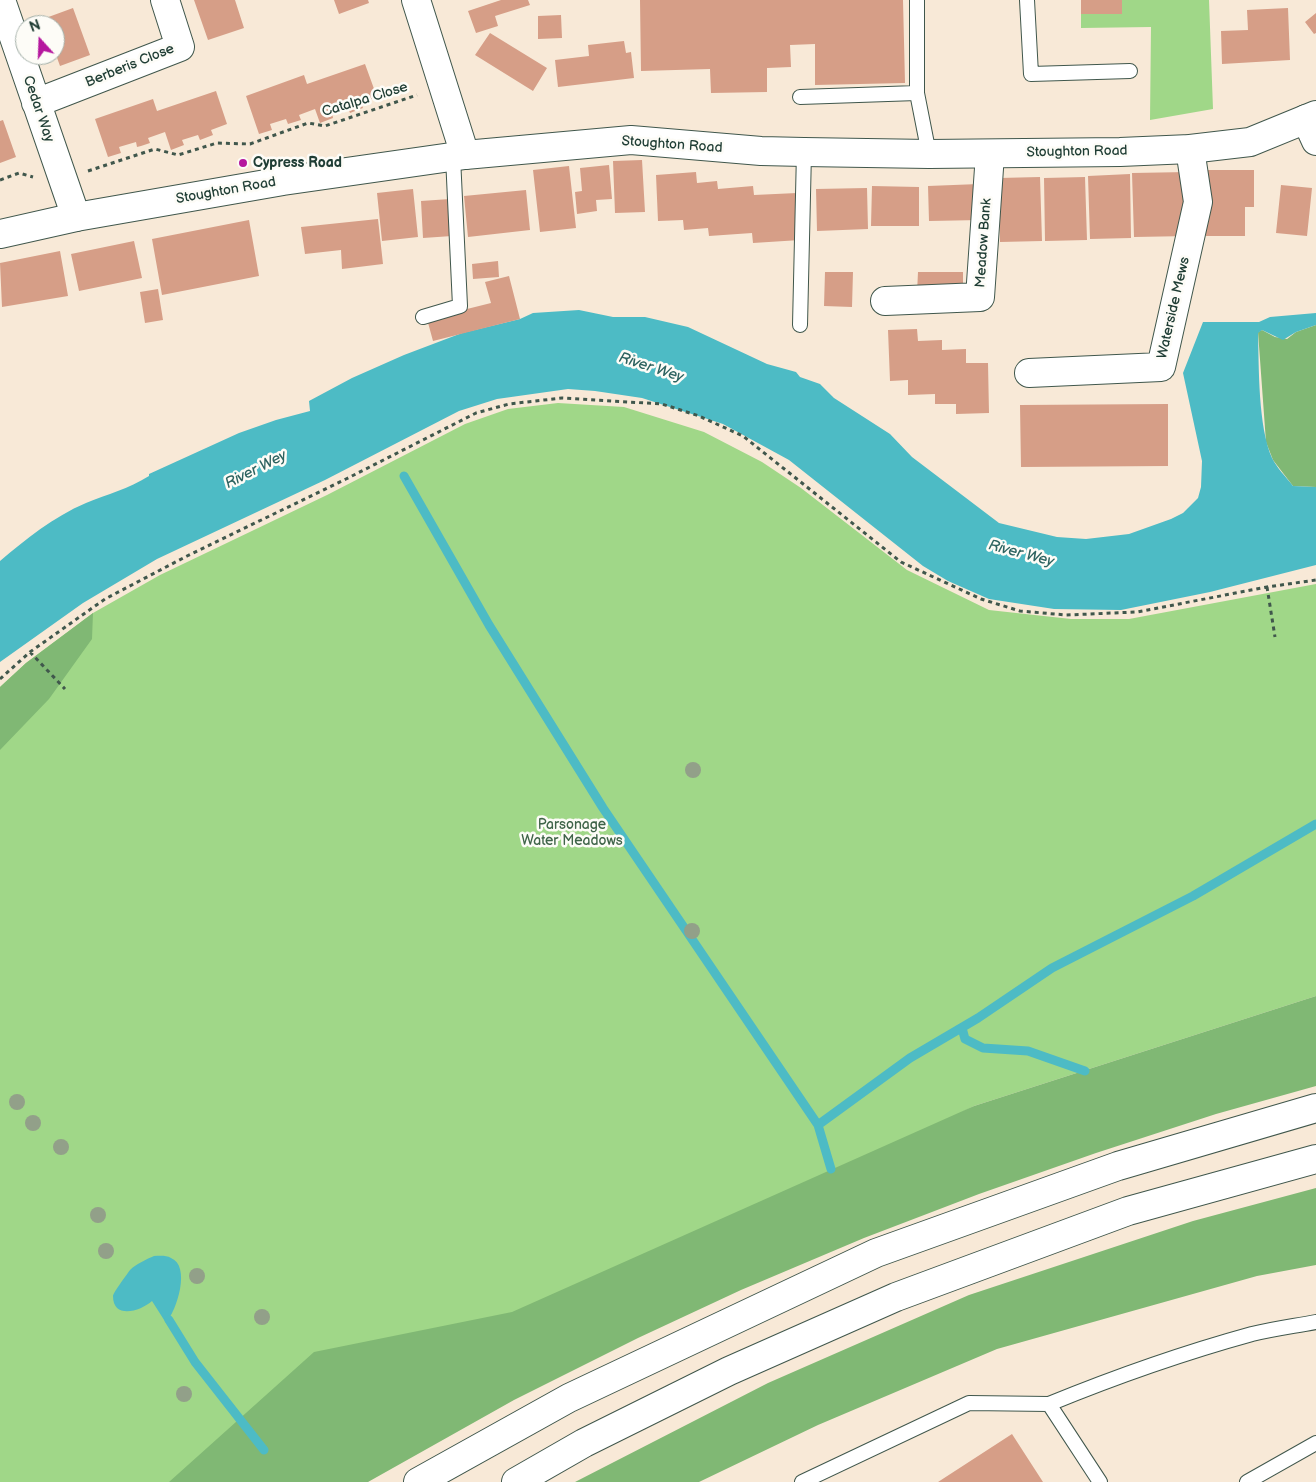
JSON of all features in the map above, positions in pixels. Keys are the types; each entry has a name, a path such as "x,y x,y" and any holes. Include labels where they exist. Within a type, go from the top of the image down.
{"main road":[{"name":"Cedar Way","path":"2,0 76,217"},
{"name":"Berberis Close","path":"36,103 180,47 165,0"},
{"path":"416,0 444,87 459,156"},
{"name":"Stoughton Road","path":"0,234 76,217 282,181 459,156 631,140 761,151 990,154 1190,149 1250,142 1313,125"},
{"name":"Waterside Mews","path":"1029,373 1161,367 1198,202 1190,149"},
{"name":"Meadow Bank","path":"884,301 980,297 990,154"},
{"path":"418,1482 569,1398 876,1253 1118,1166 1316,1108"},
{"path":"516,1482 584,1443 729,1371 896,1297 1128,1211 1316,1159"}],"lane":[{"path":"917,0 917,93 929,154"},
{"path":"1027,0 1032,74 1130,70"},
{"path":"800,97 917,93"},
{"path":"800,325 804,152"},
{"path":"423,317 460,306 459,156"},
{"path":"802,1482 969,1403 1050,1404 1163,1361 1253,1334 1316,1322"},
{"path":"1050,1404 1100,1482"},
{"path":"1247,1482 1316,1443"}],"path":[{"name":"Catalpa Close","path":"61,174 83,172 155,149 178,155 217,144 250,144 308,123 325,126 444,87"},
{"path":"0,679 30,652 105,599 187,556 346,479 476,413 509,404 562,398 662,404 700,416 743,436 901,562 981,599 1020,611 1066,616 1137,612 1267,587 1316,580"},
{"path":"1267,587 1275,637"},
{"path":"30,652 64,689"}],"green space":[{"path":"1122,0 1209,0 1213,109 1150,120 1151,27 1081,28 1081,14 1122,14"},
{"path":"1316,325 1316,487 1293,486 1273,460 1266,442 1258,332 1262,330 1275,337 1287,339 1296,332"},
{"name":"Parsonage Water Meadows","path":"558,403 624,407 704,432 762,462 801,488 907,570 989,610 1071,619 1129,619 1316,584 1316,996 974,1106 243,1482 0,1482 0,687 26,663 93,613 160,575 327,495 465,424 508,409"},
{"path":"93,613 92,639 49,699 0,750 0,687 26,663"},
{"path":"1316,996 1316,1086 1216,1114 1096,1153 979,1194 864,1238 741,1290 638,1338 514,1400 368,1482 169,1482 314,1352 512,1312 974,1106"},
{"path":"1316,1188 1316,1265 1257,1276 997,1349 818,1425 699,1482 575,1482 768,1383 969,1295 1193,1221"}],"water":[{"name":"River Wey","path":"579,310 613,317 645,317 688,327 767,364 796,372 800,377 820,384 834,398 890,434 912,457 999,523 1057,537 1086,539 1129,534 1171,519 1183,513 1198,498 1201,487 1202,461 1183,373 1203,322 1259,322 1270,317 1316,313 1316,325 1296,332 1283,340 1262,330 1258,333 1259,379 1267,445 1272,458 1293,486 1316,487 1316,565 1210,592 1121,610 1054,609 989,599 948,581 923,566 789,460 723,424 642,398 568,389 497,399 459,411 325,480 157,559 83,603 0,662 0,561 62,515 86,503 118,491 149,476 149,474 239,433 310,411 309,401 352,378 404,355 462,333 520,319 533,313"},
{"path":"154,1256 171,1258 177,1263 180,1270 181,1279 178,1299 166,1323 152,1301 141,1308 128,1311 122,1311 114,1304 113,1296 130,1270"}],"building":[{"path":"194,0 235,0 244,28 208,40"},
{"path":"334,0 368,0 369,3 339,14"},
{"path":"501,0 528,0 530,5 495,16 498,26 476,33 468,11"},
{"path":"640,0 903,0 905,83 815,85 815,44 790,45 791,67 767,68 767,92 711,93 710,69 641,71"},
{"path":"1081,0 1122,0 1122,14 1081,14"},
{"path":"73,8 90,55 65,64 65,15 54,15"},
{"path":"1288,8 1290,60 1222,64 1221,31 1248,30 1247,10"},
{"path":"1316,13 1316,33 1314,34 1305,22"},
{"path":"561,15 562,38 538,39 538,16"},
{"path":"490,33 547,68 533,91 475,55"},
{"path":"624,41 626,53 631,52 634,78 558,87 555,60 589,56 588,45"},
{"path":"365,64 377,97 361,103 363,108 350,113 348,107 332,113 333,118 320,123 315,109 299,115 301,120 288,124 286,119 270,124 272,130 259,134 246,96 304,75 307,84"},
{"path":"216,91 227,124 211,130 213,135 200,140 198,135 182,140 184,145 171,150 165,132 148,138 150,143 141,146 137,147 136,142 119,147 121,153 108,157 95,119 153,99 157,111"},
{"path":"3,120 16,157 0,163 0,121"},
{"path":"642,160 645,212 615,213 613,161"},
{"path":"609,165 612,199 596,200 597,211 577,214 575,192 582,191 580,168"},
{"path":"569,166 576,228 540,232 533,170"},
{"path":"1206,170 1254,170 1254,207 1245,207 1245,236 1206,236"},
{"path":"696,172 697,183 717,181 718,189 753,186 754,195 797,193 800,240 753,243 752,233 709,236 708,228 684,230 683,220 658,221 656,175"},
{"path":"1188,172 1189,236 1134,237 1132,173"},
{"path":"1130,174 1131,238 1090,239 1088,176"},
{"path":"1040,177 1042,241 1000,242 999,178"},
{"path":"1085,177 1087,240 1045,241 1044,178"},
{"path":"979,184 980,220 929,221 928,186"},
{"path":"1281,185 1312,188 1307,236 1276,233"},
{"path":"872,186 919,187 919,226 871,226"},
{"path":"867,188 868,229 817,231 816,189"},
{"path":"413,189 418,237 382,241 377,193"},
{"path":"526,190 530,230 468,237 464,196"},
{"path":"450,199 452,236 423,238 421,201"},
{"path":"378,219 383,264 342,269 341,250 305,254 301,227"},
{"path":"249,220 259,276 162,295 152,239"},
{"path":"134,241 142,278 79,291 71,254"},
{"path":"60,251 68,296 2,307 0,263"},
{"path":"498,261 499,277 473,279 472,264"},
{"path":"825,272 853,272 852,307 824,306"},
{"path":"918,272 963,272 963,294 917,293"},
{"path":"509,276 520,319 433,341 427,319 491,303 485,282"},
{"path":"158,289 163,320 145,323 140,292"},
{"path":"917,329 918,341 942,340 942,350 966,349 966,363 988,363 989,413 956,414 956,404 935,404 935,394 908,395 908,380 890,381 888,330"},
{"path":"1168,404 1168,466 1021,467 1020,405"},
{"path":"1012,1434 1043,1482 938,1482"}],"waterway":[{"path":"404,476 489,625 603,808 818,1125 831,1169"},
{"path":"818,1125 910,1058 978,1018 1052,968 1193,896 1316,824"},
{"path":"962,1028 965,1039 983,1048 1028,1051 1085,1071"},
{"path":"169,1320 195,1362 264,1450"}],"place":[{"name":"Cypress Road","path":"243,163"}]}
